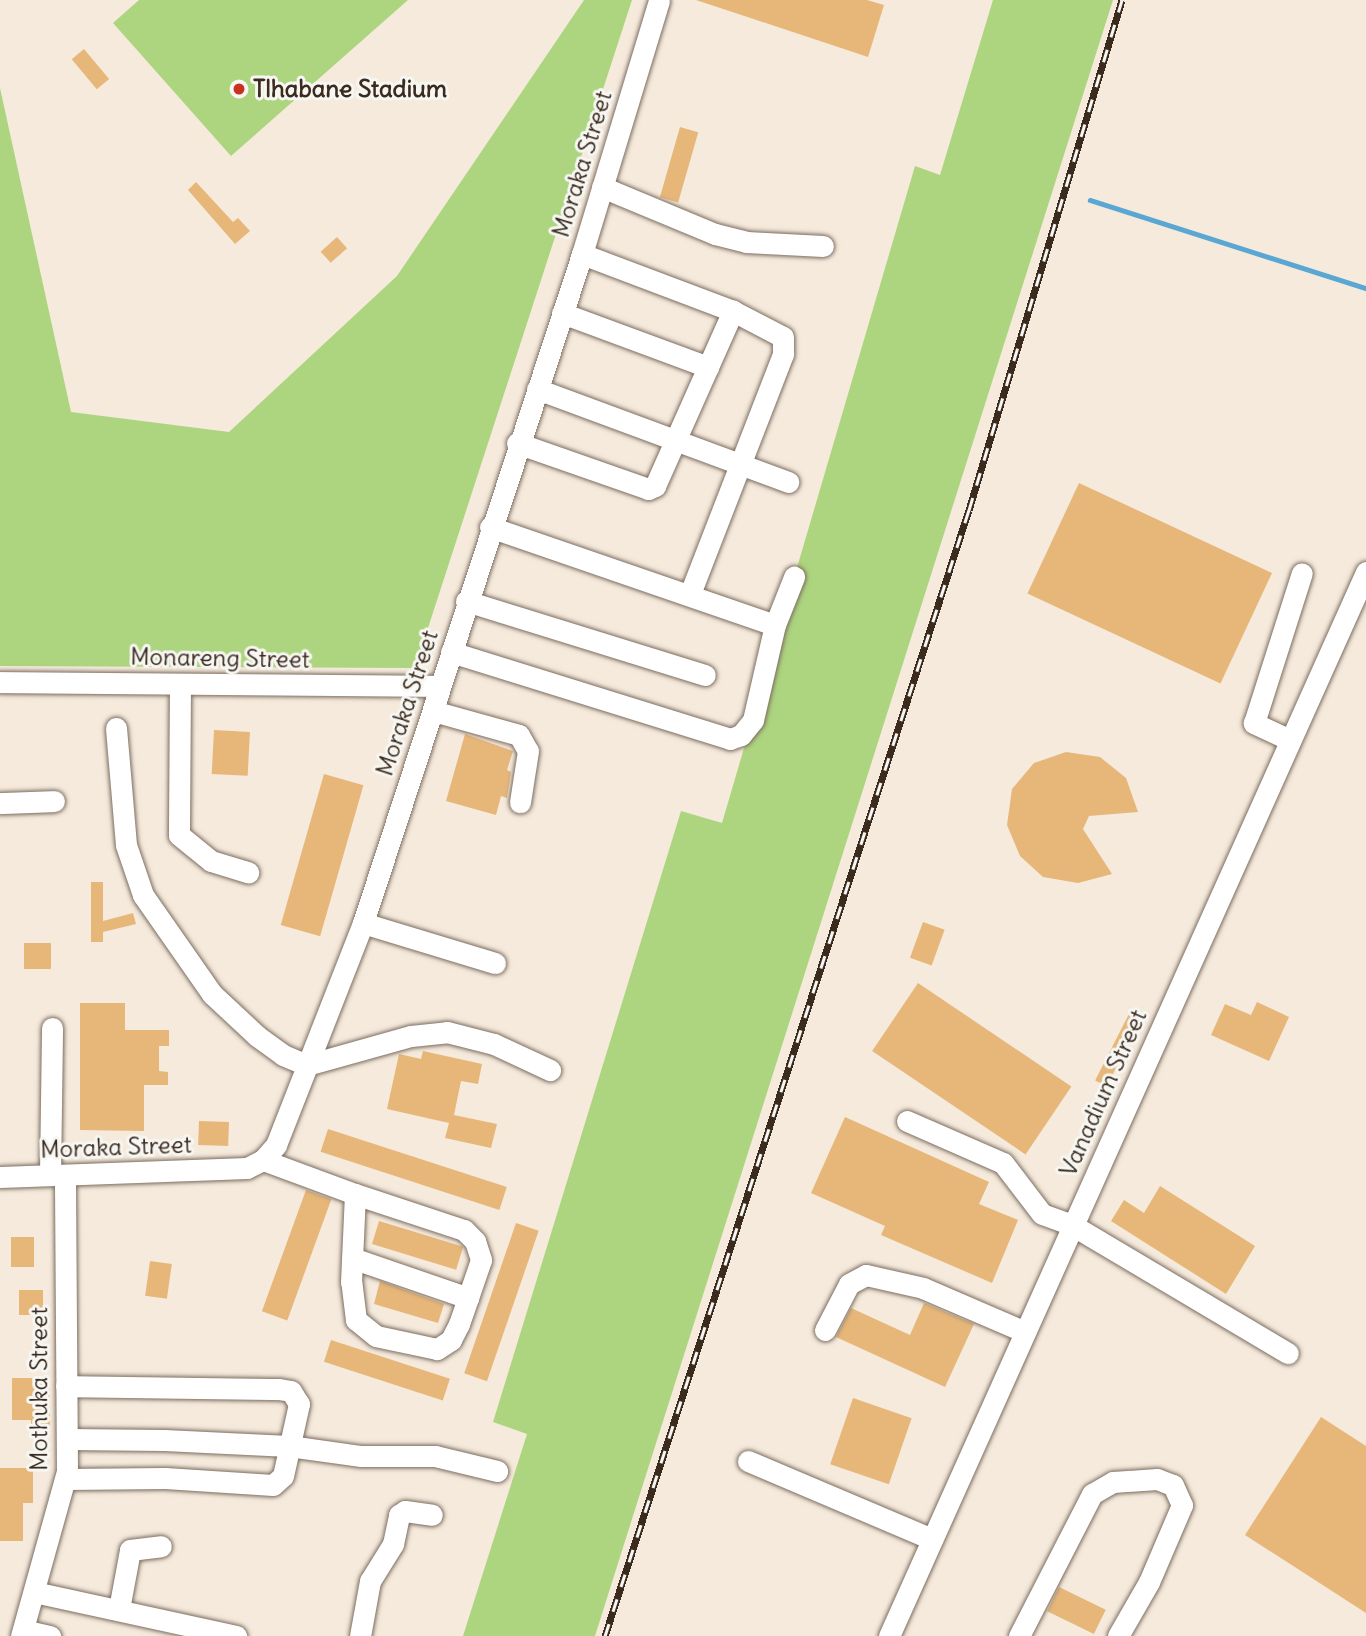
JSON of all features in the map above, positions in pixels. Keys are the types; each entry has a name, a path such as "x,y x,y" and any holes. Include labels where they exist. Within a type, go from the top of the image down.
{"street":[{"name":"Moraka Street","path":"0,1177 58,1177 247,1168 263,1160 287,1123 363,923 433,711 489,527 582,254 659,0"},
{"path":"602,187 715,234 746,242 823,246"},
{"path":"582,254 776,329 784,342 741,464 690,594"},
{"path":"517,443 648,489 659,482 733,311"},
{"path":"562,313 708,367"},
{"path":"537,389 788,482"},
{"path":"489,527 775,625"},
{"name":"Vanadium Street","path":"889,1636 1288,739 1366,572"},
{"path":"1288,739 1254,723 1302,573"},
{"path":"451,652 730,739 753,720 775,625 794,577"},
{"path":"466,601 705,675"},
{"name":"Monareng Street","path":"0,682 440,686"},
{"path":"180,684 179,835 211,861 247,872"},
{"path":"433,711 519,735 528,751 520,802"},
{"path":"116,728 126,845 143,895 212,994 283,1055 307,1065 411,1036 447,1032 494,1044 550,1070"},
{"path":"0,803 54,802"},
{"path":"363,923 495,963"},
{"name":"Mothuka Street","path":"22,1633 66,1479 66,1386 52,1028"},
{"path":"907,1121 1003,1163 1038,1210 1072,1225 1288,1353"},
{"path":"263,1160 472,1236 481,1260 454,1335 437,1349 376,1336 353,1314 355,1194"},
{"path":"352,1258 468,1298"},
{"path":"825,1330 849,1283 866,1275 923,1288 1026,1332"},
{"path":"66,1386 290,1391 299,1404 283,1476 273,1485 165,1478 66,1479"},
{"path":"67,1439 289,1447 361,1456 435,1456 497,1471"},
{"path":"748,1461 932,1539"},
{"path":"1019,1636 1092,1494 1113,1482 1157,1479 1173,1485 1182,1504 1149,1582 1118,1636"},
{"path":"360,1636 370,1581 393,1544 400,1515 405,1511 432,1515"},
{"path":"119,1609 130,1550 161,1546"},
{"path":"34,1592 119,1609 171,1629 236,1636"},
{"path":"22,1633 50,1636"}],"green space":[{"name":"Tlhabane Stadium","path":"139,0 408,0 231,156 113,23"},
{"path":"584,0 632,0 415,668 0,666 0,88 71,412 229,432 397,276"},
{"path":"993,0 1113,0 595,1636 463,1636 527,1434 493,1422 681,811 722,823 915,166 940,175"}],"building":[{"path":"696,0 867,0 884,5 868,57"},
{"path":"84,49 109,79 97,89 72,59"},
{"path":"680,127 698,132 678,202 660,197"},
{"path":"196,182 233,222 238,218 250,231 235,244 188,190"},
{"path":"337,237 347,248 331,263 321,252"},
{"path":"1079,483 1272,573 1220,684 1027,594"},
{"path":"214,730 250,732 248,776 212,774"},
{"path":"465,734 513,751 507,770 511,772 507,798 501,796 496,815 446,801"},
{"path":"1066,752 1100,757 1126,778 1138,812 1089,816 1083,829 1112,874 1078,883 1043,877 1020,856 1007,825 1012,789 1034,763"},
{"path":"324,774 363,785 320,936 281,925"},
{"path":"91,882 103,882 103,921 133,913 136,924 103,932 103,942 91,942"},
{"path":"923,922 945,930 932,966 910,958"},
{"path":"24,943 51,943 51,969 24,969"},
{"path":"918,983 1071,1086 1026,1154 872,1051"},
{"path":"1257,1002 1289,1017 1269,1061 1211,1035 1225,1004 1251,1015"},
{"path":"80,1003 125,1003 125,1030 169,1030 169,1046 159,1046 159,1071 168,1072 168,1085 144,1085 144,1131 80,1130"},
{"path":"1131,1010 1143,1016 1107,1086 1095,1080"},
{"path":"423,1051 482,1064 478,1084 461,1081 454,1115 497,1124 491,1148 445,1138 449,1123 387,1109 399,1054 421,1059"},
{"path":"845,1117 989,1182 979,1204 1018,1220 992,1283 881,1235 885,1226 811,1193"},
{"path":"199,1121 229,1122 228,1146 198,1145"},
{"path":"328,1129 507,1187 499,1210 321,1152"},
{"path":"1160,1186 1255,1246 1226,1294 1111,1221 1124,1200 1144,1213"},
{"path":"306,1190 331,1199 287,1320 262,1311"},
{"path":"379,1221 463,1247 456,1270 372,1244"},
{"path":"516,1223 539,1231 487,1381 464,1373"},
{"path":"11,1237 34,1237 34,1267 11,1267"},
{"path":"150,1261 172,1264 167,1299 145,1296"},
{"path":"380,1281 444,1304 438,1323 374,1304"},
{"path":"19,1290 43,1290 43,1315 19,1315"},
{"path":"924,1303 974,1324 945,1387 836,1337 851,1308 910,1335"},
{"path":"331,1340 450,1379 443,1401 324,1362"},
{"path":"12,1378 49,1378 50,1429 31,1428 31,1420 12,1420"},
{"path":"853,1398 912,1418 889,1484 830,1464"},
{"path":"1321,1417 1366,1446 1366,1613 1245,1535"},
{"path":"0,1468 33,1468 33,1503 23,1503 23,1541 0,1541"},
{"path":"1059,1587 1106,1610 1094,1634 1047,1611"}],"waterway":[{"path":"1090,200 1366,288"}],"railway":[{"path":"605,1636 969,510 1122,0"}],"place":[{"name":"Tlhabane Stadium","path":"239,89"}]}
